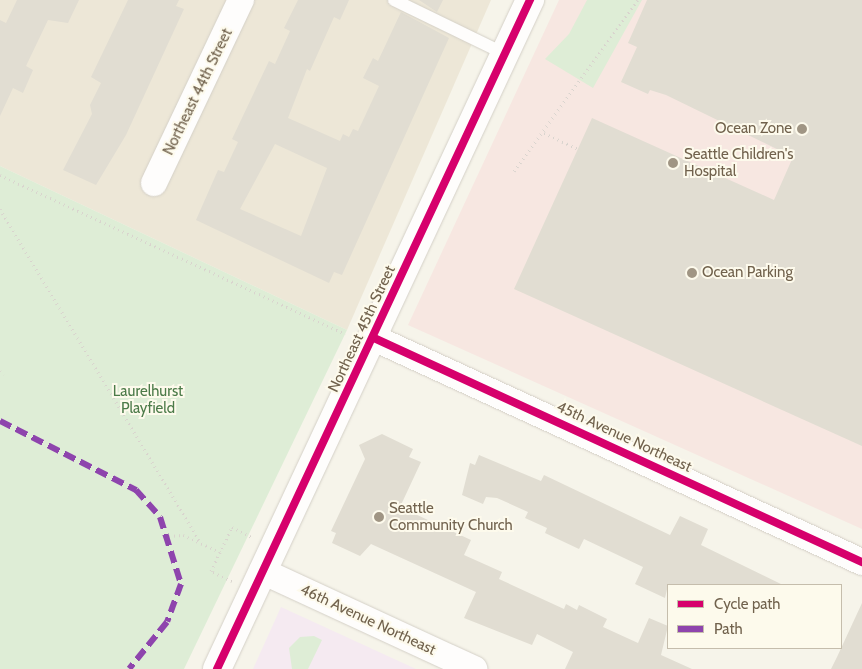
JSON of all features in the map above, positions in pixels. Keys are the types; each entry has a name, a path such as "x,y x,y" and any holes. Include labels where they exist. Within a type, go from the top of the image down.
{"street":[{"name":"Northeast 44th Street","path":"154,183 242,0"},
{"name":"Northeast 45th Street","path":"217,669 374,338 530,0"},
{"name":"45th Avenue Northeast","path":"374,338 862,562"},
{"name":"46th Avenue Northeast","path":"262,571 474,669"}],"lane":[{"path":"394,0 505,54"}],"path":[{"path":"514,171 544,133 638,0"},
{"path":"544,133 578,149"},
{"path":"0,175 345,334"},
{"path":"0,209 201,543"},
{"path":"0,371 4,374"},
{"path":"211,571 232,528"},
{"path":"169,536 183,535 220,552"}],"shaded area":[{"path":"0,0 491,0 347,330 0,166"},
{"name":"Seattle Children's Hospital","path":"559,0 862,0 862,529 408,325"},
{"path":"281,607 416,669 253,669"}],"green space":[{"path":"587,0 642,0 593,88 545,59 569,34"},
{"name":"Laurelhurst Playfield","path":"0,166 347,330 184,669 0,669"},
{"path":"314,636 322,640 308,669 292,669 289,648 300,637"}],"building":[{"path":"17,0 79,0 68,23 48,20 26,66 33,70 23,93 13,88 0,116 0,20 6,23"},
{"path":"128,0 179,0 176,6 184,9 126,135 96,185 63,170 92,114 90,105 101,83 91,77"},
{"path":"298,0 349,0 340,20 334,17 310,71 307,69 288,118 340,141 343,134 349,137 353,129 358,131 379,86 363,78 373,58 378,61 401,12 449,38 342,275 334,272 329,283 196,220 218,170 224,172 238,142 232,139 269,61 275,64 290,31 284,28","holes":["275,144 327,168 301,236 240,209"]},
{"path":"419,0 443,0 437,12"},
{"name":"Ocean Parking","path":"647,0 862,0 862,446 514,289 592,118 774,200 793,157 666,95 650,90 648,94 621,82 637,47 628,43"},
{"path":"382,434 413,449 409,457 421,462 400,507 471,540 464,555 502,572 499,579 564,609 566,604 577,610 579,605 607,619 603,627 638,643 649,618 667,626 661,655 692,669 565,669 573,652 537,634 532,645 464,618 476,592 371,544 360,556 332,543 336,533 331,531 365,459 359,445"},
{"path":"479,455 541,481 544,475 670,535 680,516 708,529 701,545 781,584 667,584 665,598 635,584 643,567 584,539 579,549 545,533 547,528 525,518 528,512 497,498 486,497 483,504 462,495 470,463 475,465"},
{"path":"862,603 862,669 831,669"}],"marked path":[{"path":"0,421 136,490 160,517 181,584 167,622 129,669"}],"cycle path":[{"path":"217,669 530,0"},
{"path":"374,338 862,562"}],"place":[{"name":"Ocean Zone","path":"802,129"},
{"name":"Seattle Children's Hospital","path":"673,163"},
{"name":"Ocean Parking","path":"692,273"},
{"name":"Seattle Community Church","path":"379,517"}]}
